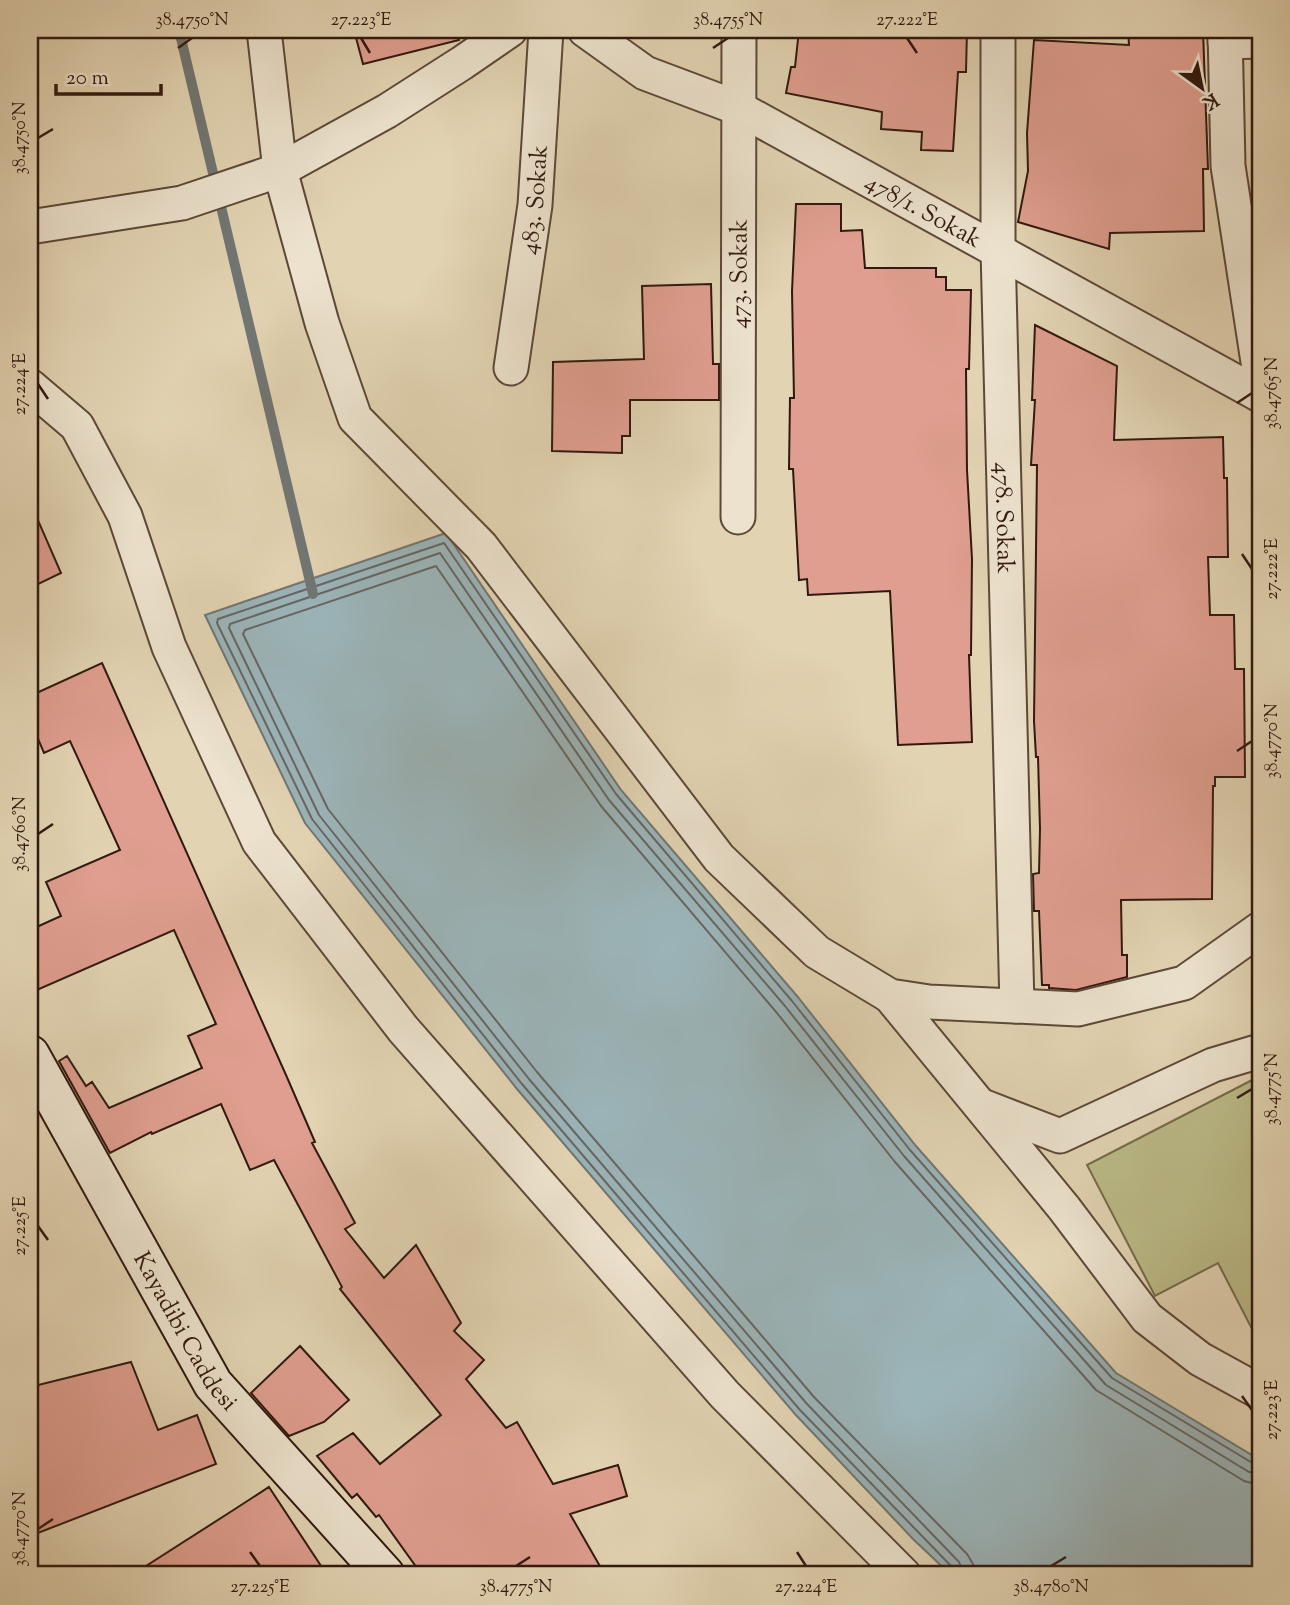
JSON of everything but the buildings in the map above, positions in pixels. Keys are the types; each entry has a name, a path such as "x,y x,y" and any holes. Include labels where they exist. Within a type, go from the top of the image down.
{"street":[{"path":"264,30 279,170 322,323 355,418 481,547 719,858 817,952 890,996 1064,1208 1147,1318 1200,1359 1260,1392"},
{"path":"30,226 182,203 279,170 387,111 510,30"},
{"name":"483. Sokak","path":"511,368 535,205 546,30"},
{"name":"478/1. Sokak","path":"585,30 645,73 738,108 998,249 1260,396"},
{"name":"473. Sokak","path":"738,517 739,30"},
{"name":"478. Sokak","path":"998,30 998,249 1017,1006"},
{"path":"1260,41 1225,36 1228,166 1260,375"},
{"path":"30,386 77,426 125,516 169,647 259,842 412,1039 725,1395 904,1575"},
{"path":"890,996 929,1002 1078,1009 1184,983 1260,929"},
{"path":"980,1105 1060,1136 1213,1065 1260,1051"},
{"name":"Kayadibi Caddesi","path":"30,1055 214,1384 385,1575"}],"green space":[{"path":"1260,1076 1260,1325 1252,1329 1218,1263 1155,1296 1087,1165"}],"water":[{"path":"446,533 621,790 797,996 916,1146 1116,1373 1260,1460 1260,1575 951,1575 913,1539 795,1414 517,1089 305,823 205,615"}],"waterway":[{"path":"179,30 313,594"}]}
